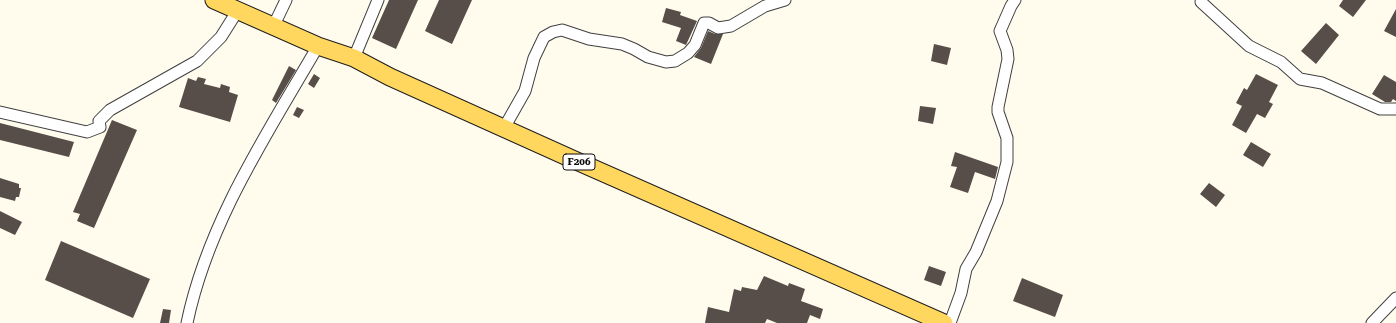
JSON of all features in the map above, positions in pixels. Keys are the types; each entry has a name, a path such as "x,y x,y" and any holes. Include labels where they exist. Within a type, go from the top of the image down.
{"main road":[{"name":"F206","path":"214,0 274,25 318,46 354,58 390,77 944,323"}],"street":[{"path":"274,25 286,0"},
{"path":"354,58 378,0"},
{"path":"504,128 525,91 534,58 544,37 553,32 562,30 589,39 622,44 648,57 666,62 674,61 688,54 695,45 704,24 709,23 718,28 731,26 764,6 785,0"},
{"path":"950,323 961,293 966,269 976,252 997,201 1007,162 1007,138 998,112 998,107 1008,59 1007,50 1000,31 1010,6 1015,0"},
{"path":"1201,2 1248,46 1281,62 1300,79 1322,83 1380,109 1396,109"},
{"path":"0,112 87,132 94,130 100,127 99,121 123,102 197,61 222,37 238,10"},
{"path":"187,323 194,292 215,232 243,177 318,46"},
{"path":"1372,323 1396,298"}],"building":[{"path":"389,0 418,0 396,49 372,38"},
{"path":"439,0 472,0 452,44 425,31"},
{"path":"1343,0 1366,0 1353,17 1339,6"},
{"path":"666,8 681,12 680,15 697,21 686,45 676,41 681,28 662,22"},
{"path":"1396,9 1396,37 1384,31"},
{"path":"1326,23 1339,35 1316,64 1301,51"},
{"path":"708,31 715,34 723,34 711,64 694,57 701,48"},
{"path":"934,44 951,48 947,65 931,61"},
{"path":"289,66 296,70 276,103 272,100"},
{"path":"314,74 320,78 314,88 308,84"},
{"path":"1256,74 1278,85 1269,102 1273,104 1265,118 1257,114 1246,133 1232,125 1242,106 1236,103 1244,88 1247,90"},
{"path":"1384,75 1396,82 1396,101 1393,99 1391,102 1385,102 1372,94"},
{"path":"198,77 206,79 204,84 220,88 221,84 230,87 229,92 238,95 230,122 179,107 188,78 196,81"},
{"path":"920,106 936,108 933,124 918,121"},
{"path":"297,107 304,110 299,118 293,115"},
{"path":"112,120 137,130 94,228 77,221 80,214 73,212"},
{"path":"0,123 74,142 69,157 0,140"},
{"path":"1251,142 1271,154 1263,167 1243,155"},
{"path":"955,152 998,167 995,179 975,172 968,193 950,187 957,167 951,166"},
{"path":"0,178 19,184 19,188 21,188 19,197 16,197 15,201 0,197"},
{"path":"1209,183 1225,195 1216,207 1200,194"},
{"path":"0,211 22,222 15,235 0,228"},
{"path":"61,241 150,279 133,318 45,280"},
{"path":"929,266 946,272 941,286 924,280"},
{"path":"764,276 788,286 789,283 805,289 801,301 823,309 820,319 810,315 807,323 777,323 767,319 765,323 705,323 708,307 729,312 734,289 741,291 742,287 757,290"},
{"path":"1022,278 1063,295 1055,317 1013,301"},
{"path":"163,309 171,310 169,323 160,323"}]}
